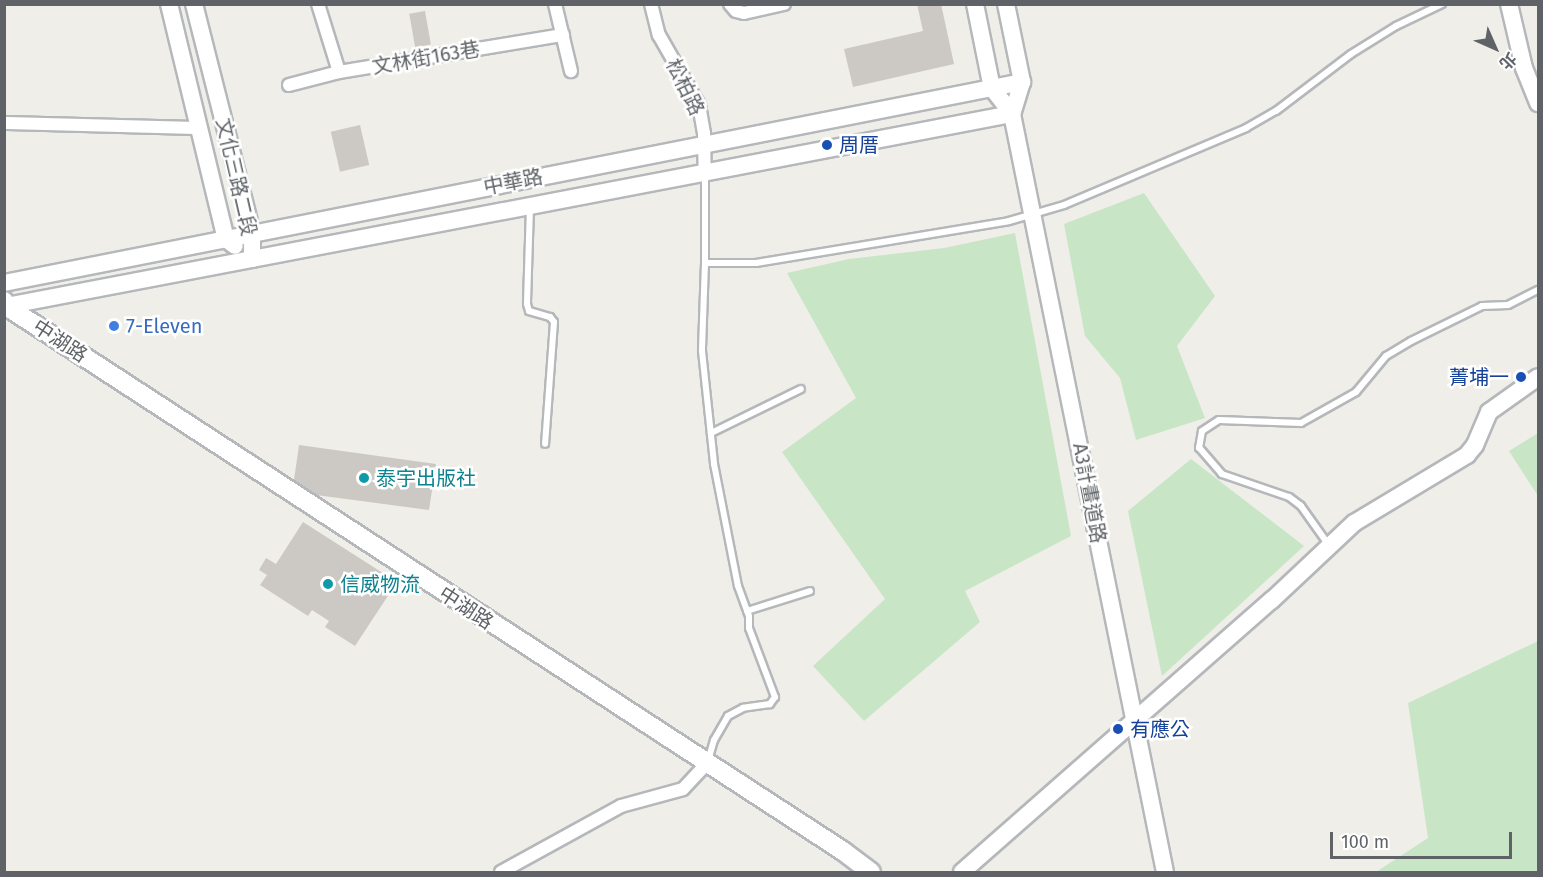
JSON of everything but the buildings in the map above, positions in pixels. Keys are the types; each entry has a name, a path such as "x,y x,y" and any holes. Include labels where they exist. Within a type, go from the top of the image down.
{"main road":[{"name":"中湖路","path":"5,305 706,764 843,851 871,873"}],"street":[{"name":"文化三路二段","path":"194,4 252,234 252,259"},
{"path":"318,4 339,72"},
{"path":"555,4 571,71"},
{"name":"松柏路","path":"651,4 659,35 699,105 705,172"},
{"path":"730,4 736,11 744,13 784,4"},
{"path":"975,4 992,88 1012,114"},
{"path":"1006,4 1022,82 1012,114"},
{"path":"1509,4 1524,68 1539,103"},
{"name":"文化三路二段","path":"172,5 226,239 252,259"},
{"name":"文林街163巷","path":"289,85 339,72 563,35"},
{"name":"中華路","path":"4,282 1022,82"},
{"name":"中華路","path":"5,305 1012,114"},
{"name":"A3計畫道路","path":"1012,114 1165,873"},
{"path":"4,123 199,128"},
{"path":"962,873 1366,514 1467,455 1475,445 1489,412 1522,386 1539,376"},
{"path":"501,873 621,806 682,789 706,764"}],"lane":[{"path":"705,263 756,263 962,230 1064,205 1246,128 1276,111 1360,49 1396,26 1442,4"},
{"path":"705,172 702,351 711,434 738,586 774,697 770,704 742,708 728,716 714,740 706,764"},
{"path":"530,206 527,304 529,311 550,317 554,322 544,444"},
{"path":"1330,547 1301,506 1289,497 1222,474 1199,448 1202,431 1219,420 1301,423 1356,392 1386,356 1411,341 1482,306 1508,305 1539,291"},
{"path":"711,434 801,389"},
{"path":"747,611 810,591"}],"green space":[{"path":"1144,193 1215,296 1177,346 1205,418 1136,440 1120,378 1085,336 1064,224"},
{"path":"1015,233 1071,536 965,591 980,622 864,721 813,666 885,599 782,452 856,398 787,273 849,259 944,248"},
{"path":"1538,433 1538,496 1509,451"},
{"path":"1191,459 1304,546 1162,676 1128,511"},
{"path":"1538,641 1538,872 1376,872 1428,838 1408,703"}],"place":[{"name":"周厝","path":"827,145"},
{"name":"7-Eleven","path":"114,326"},
{"name":"菁埔一","path":"1521,377"},
{"name":"泰宇出版社","path":"364,478"},
{"name":"信威物流","path":"328,584"},
{"name":"有應公","path":"1118,729"}]}
